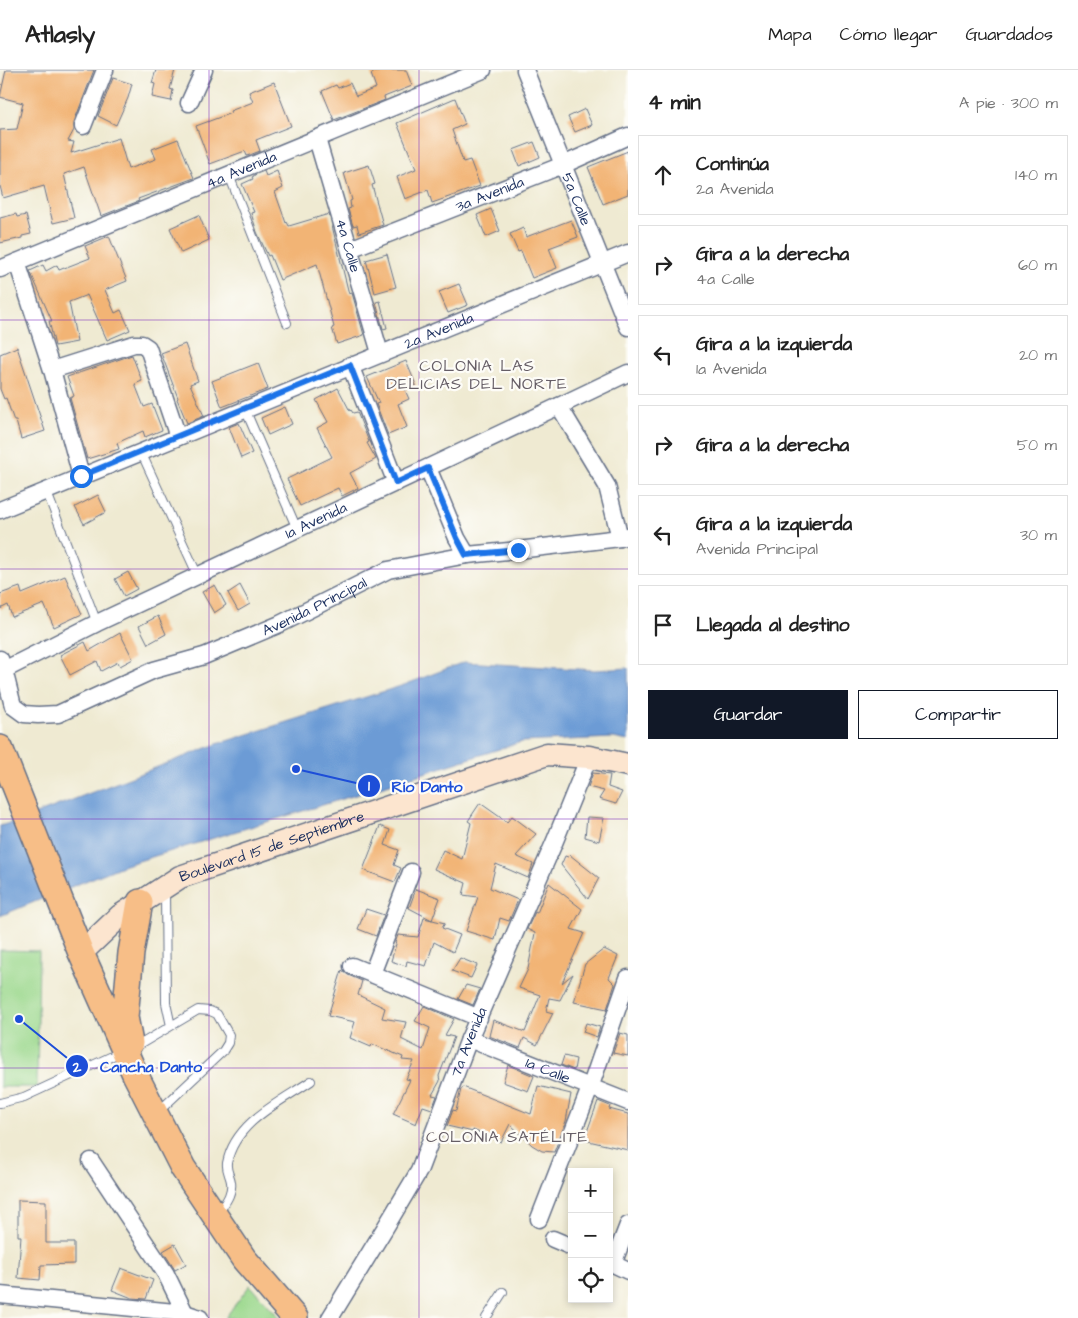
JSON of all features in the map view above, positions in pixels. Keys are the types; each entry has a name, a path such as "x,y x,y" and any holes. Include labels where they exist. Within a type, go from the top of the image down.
{"main road":[{"path":"0,748 77,943 183,1168 244,1259 294,1318"},
{"path":"131,1058 125,1017 131,953 140,902"}],"street":[{"path":"83,126 105,70"},
{"path":"189,104 204,70"},
{"name":"4a Avenida","path":"0,269 483,70"},
{"name":"5a Calle","path":"525,70 628,327"},
{"name":"3a Avenida","path":"350,249 563,165 628,136"},
{"name":"4a Calle","path":"317,139 380,353"},
{"name":"2a Avenida","path":"0,510 350,365 628,253"},
{"path":"17,262 52,370 81,476"},
{"path":"52,370 134,344 142,344 148,348 178,436"},
{"path":"350,365 396,483"},
{"name":"1a Avenida","path":"2,664 198,576 628,373"},
{"path":"559,406 607,486 624,537"},
{"path":"428,468 466,555"},
{"name":"Avenida Principal","path":"2,664 13,706 24,714 58,714 154,670 204,656 280,624 388,570 466,555 624,537"},
{"name":"Boulevard 15 de Septiembre","path":"77,943 180,877 547,754 589,757 628,766"},
{"name":"7a Avenida","path":"330,1318 418,1171 469,1039 554,844 589,757"},
{"path":"372,974 411,872"},
{"path":"352,966 479,1018"},
{"path":"539,1219 590,1088 628,978"},
{"name":"1a Calle","path":"469,1039 628,1102"},
{"path":"91,1161 193,1316"},
{"path":"617,1266 628,1225"},
{"path":"554,1239 568,1245"},
{"path":"0,1295 193,1316"}],"lane":[{"path":"229,175 287,323"},
{"path":"245,409 297,529"},
{"path":"140,452 198,576"},
{"path":"46,490 96,623"},
{"path":"165,886 166,1003 171,1026"},
{"path":"0,1103 24,1097 131,1058 171,1026 198,1010 217,1014 229,1035 228,1043 223,1051 156,1114"},
{"path":"216,1218 232,1186 226,1170 229,1156 245,1129 260,1114 311,1081"},
{"path":"486,1318 503,1292"}],"green space":[{"path":"0,950 39,951 37,1087 0,1087"},
{"path":"250,1285 280,1318 225,1318"}],"water":[{"path":"464,662 595,670 628,668 628,741 613,738 521,742 362,793 122,866 0,916 0,826 23,819 217,744 404,685"}],"building":[{"path":"6,70 94,70 74,122 74,130 68,141 74,142 71,153 119,138 128,169 156,159 152,149 178,139 194,178 138,199 139,201 101,216 84,167 64,174 74,218 53,223 44,186 3,198 0,186 0,130 17,129 23,103 0,97"},
{"path":"156,70 175,70 170,89 173,90 171,101 152,97 155,84 152,83"},
{"path":"380,70 406,70 412,86 384,97 385,100 334,120 322,91 336,85 338,88 350,83 356,96 376,88 371,74"},
{"path":"113,78 132,84 116,125 98,116"},
{"path":"274,82 291,126 256,140 260,151 247,156 245,151 210,164 196,126 231,113 230,111 253,102 249,92"},
{"path":"455,98 465,124 452,130 463,162 470,160 480,186 432,203 428,190 405,199 397,177 416,169 397,123"},
{"path":"585,109 592,125 575,132 568,117"},
{"path":"534,142 540,157 519,166 513,150"},
{"path":"628,151 628,194 603,204 588,167"},
{"path":"369,165 375,184 372,185 383,225 359,233 357,225 353,226 348,209 351,208 350,201 352,200 344,173"},
{"path":"264,171 266,176 277,171 283,188 275,192 286,223 289,226 329,214 349,294 352,293 364,335 337,344 317,264 280,280 270,255 268,256 257,232 251,213 254,212 242,184 253,179 254,175"},
{"path":"491,209 500,231 486,237 477,215"},
{"path":"16,214 17,217 26,215 31,234 0,243 0,218"},
{"path":"199,215 209,240 181,253 170,228"},
{"path":"571,220 578,237 549,248 557,268 532,278 521,251 518,252 510,234 523,228 526,237"},
{"path":"109,236 127,281 105,290 115,313 121,310 130,330 107,340 87,295 69,302 77,342 55,346 49,321 52,321 30,271 43,265 46,271 57,265 59,270 90,258 85,246"},
{"path":"387,254 396,287 375,293 366,260"},
{"path":"459,284 468,305 448,313 439,292"},
{"path":"380,301 387,328 383,329 376,302"},
{"path":"185,344 198,381 190,384 204,416 187,423 161,353"},
{"path":"17,347 45,431 21,439 16,421 14,421 6,398 4,399 0,389 0,354"},
{"path":"132,355 142,381 135,384 144,407 152,404 162,430 145,437 143,431 117,443 119,449 87,459 70,398 74,396 67,377"},
{"path":"406,361 416,385 405,390 409,399 398,404 407,427 388,435 376,404 379,403 367,377"},
{"path":"258,363 268,389 222,407 212,381"},
{"path":"338,388 350,411 353,413 357,412 369,442 367,443 376,459 350,473 358,488 342,496 338,488 300,506 287,479 332,457 317,428 328,422 316,400"},
{"path":"285,407 292,424 268,435 261,418"},
{"path":"239,423 252,453 241,458 229,427"},
{"path":"98,495 106,512 84,524 75,507"},
{"path":"128,572 137,589 124,596 115,579"},
{"path":"65,576 82,614 54,627 44,604 12,617 8,605 0,609 0,594 20,587 22,594"},
{"path":"215,585 226,605 214,613 202,592"},
{"path":"240,585 250,604 238,611 228,593"},
{"path":"158,616 166,634 148,644 139,626"},
{"path":"120,633 133,659 120,666 118,662 101,671 97,661 70,675 60,655 85,642 89,651"},
{"path":"593,773 610,775 608,787 622,792 616,804 599,799 604,791 588,787"},
{"path":"480,803 507,822 512,816 536,834 516,856 533,864 528,878 496,864 490,888 518,900 509,921 500,918 495,940 466,931 478,897 463,895 466,883 434,869 443,850 462,859 471,823 468,821"},
{"path":"587,817 604,818 599,841 585,837"},
{"path":"380,826 390,830 385,845 399,850 394,865 401,868 395,882 363,870"},
{"path":"570,855 599,878 588,899 561,865 565,856 568,857"},
{"path":"549,883 582,909 571,929 584,933 562,983 573,974 560,1000 549,998 546,1011 553,1013 537,1045 524,1038 520,1048 489,1036 493,1020 525,1032 540,995 519,988 528,969 535,933 527,929 535,912 537,913"},
{"path":"416,889 440,898 432,920 409,908"},
{"path":"366,909 384,915 376,936 358,929"},
{"path":"424,918 445,923 442,928 460,935 453,952 434,942 426,966 407,961 406,966 391,961 398,935 418,937"},
{"path":"604,949 618,956 609,978 615,984 607,1009 574,1002 585,964"},
{"path":"460,958 477,965 471,978 452,971"},
{"path":"342,970 362,981 358,995 385,1008 382,1018 406,1022 401,1039 423,1050 430,1028 415,1021 424,1006 454,1019 445,1035 454,1037 439,1076 440,1081 432,1095 437,1096 432,1109 423,1106 416,1124 393,1114 410,1080 406,1079 414,1061 402,1060 403,1057 372,1044 371,1047 350,1038 355,1022 328,1016"},
{"path":"466,985 480,989 473,1005 458,999"},
{"path":"586,1023 600,1027 597,1037 583,1032"},
{"path":"620,1033 628,1035 628,1056 613,1053"},
{"path":"564,1056 576,1059 574,1070 561,1065"},
{"path":"508,1065 534,1076 528,1091 503,1082"},
{"path":"538,1086 571,1094 566,1121 554,1152 542,1151 532,1145 510,1124 501,1142 473,1130 473,1132 447,1126 453,1110 456,1111 463,1087 531,1114"},
{"path":"598,1101 610,1106 609,1109 628,1114 628,1150 584,1140"},
{"path":"18,1200 46,1201 46,1243 74,1243 74,1264 41,1265 40,1280 18,1278 21,1236 18,1236"},
{"path":"175,1244 186,1264 175,1270 163,1251"},
{"path":"121,1268 153,1280 146,1299 132,1298 112,1290"}],"place":[{"name":"Río Danto","path":"296,769"},
{"name":"Cancha Danto","path":"19,1019"}],"district":[{"name":"COLONIA LAS DELICIAS DEL NORTE","path":"477,375"},
{"name":"COLONIA SATÉLITE","path":"507,1137"}],"route":[{"path":"81,476 350,365 396,483 428,468 466,555 518,550"}]}
